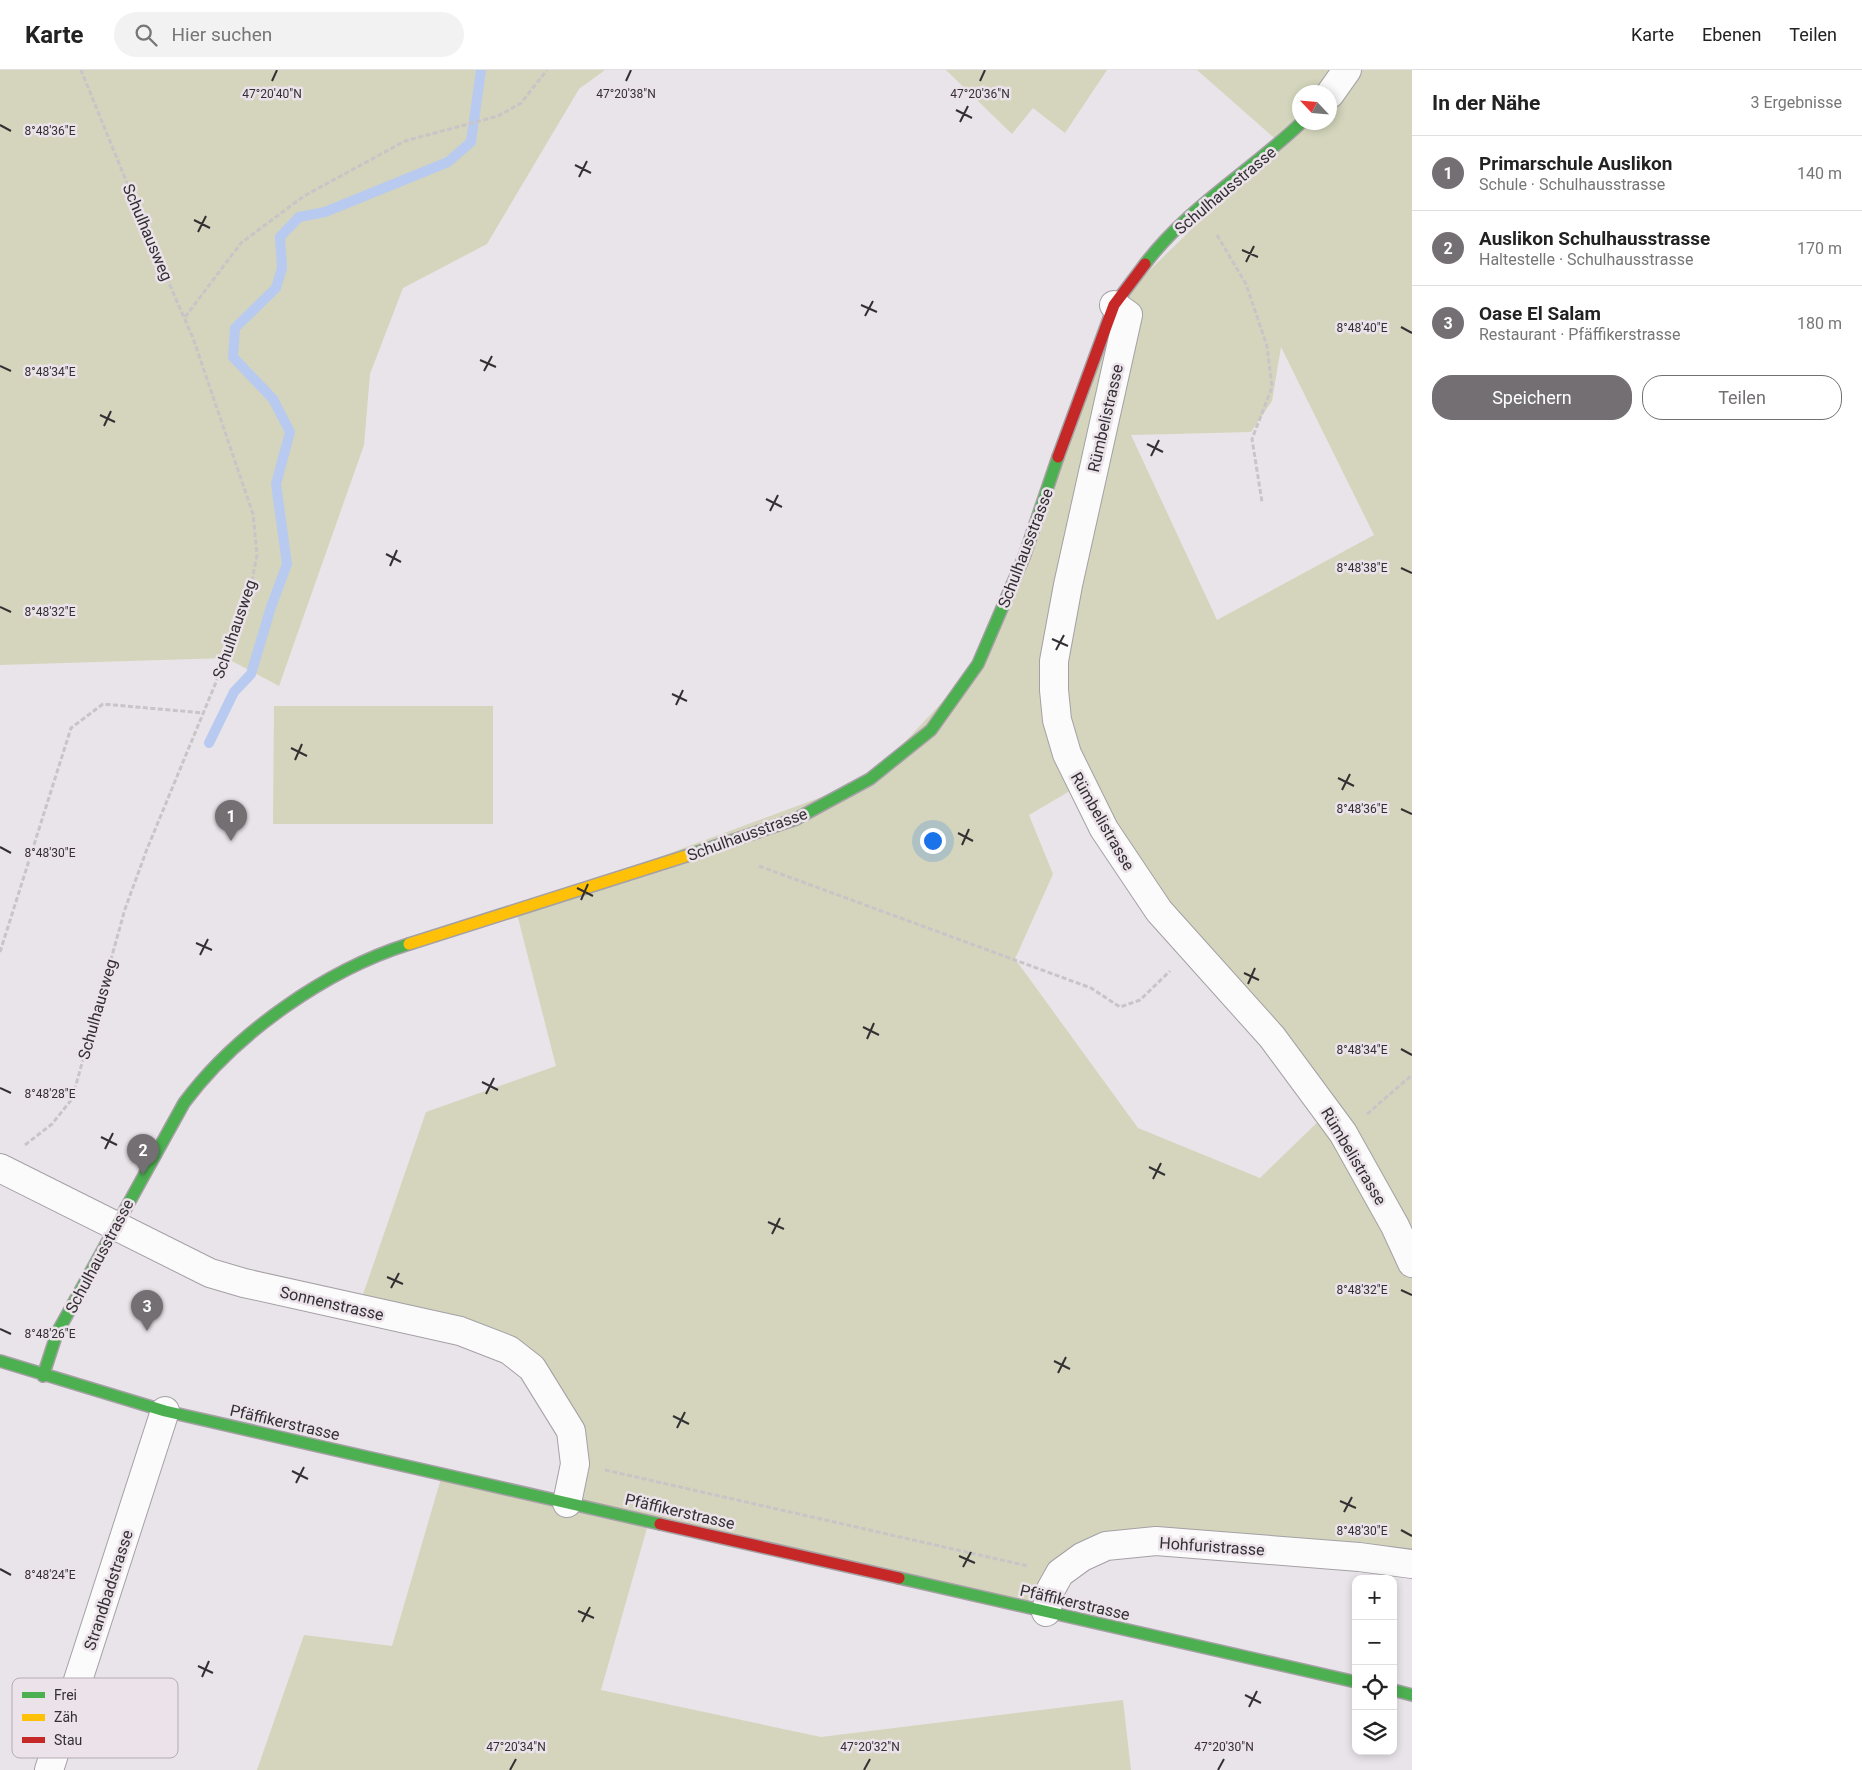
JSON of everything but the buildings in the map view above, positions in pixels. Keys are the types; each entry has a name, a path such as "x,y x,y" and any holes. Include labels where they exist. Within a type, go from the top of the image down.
{"street":[{"path":"1336,85 1347,70"},
{"name":"Schulhausstrasse","path":"43,1376 58,1333 168,1130 204,1076 243,1039 345,970 400,946 724,844 796,819 870,779 931,730 978,664 1024,557 1079,395 1114,305 1159,246 1201,206 1294,130"},
{"name":"Rümbelistrasse","path":"1114,305 1128,316 1054,661 1057,720 1067,754 1104,829 1159,910 1272,1037 1343,1134 1395,1226 1412,1263"},
{"name":"Sonnenstrasse","path":"9,1159 116,1226 210,1273 244,1283 460,1331 509,1350 532,1368 571,1431 576,1464 567,1503"},
{"name":"Pfäffikerstrasse","path":"0,1361 43,1376 166,1411 1352,1681"},
{"name":"Strandbadstrasse","path":"79,1678 166,1411"},
{"name":"Hohfuristrasse","path":"1046,1612 1051,1589 1060,1573 1082,1557 1106,1546 1156,1541 1359,1557 1412,1564"},
{"path":"1397,1691 1412,1694"},
{"name":"Strandbadstrasse","path":"49,1770 53,1758"}],"path":[{"name":"Schulhausweg","path":"9,1159 52,1124 72,1099 125,909 147,849 204,713 249,595 257,555 253,514 184,318 81,70"},
{"path":"184,318 241,243 304,196 405,140 498,116 521,103 548,70"},
{"path":"1201,206 1246,284 1267,346 1272,387 1252,439 1262,502"},
{"path":"0,952 71,728 104,704 204,713"},
{"path":"724,844 730,855 1091,988 1120,1007 1140,1000 1194,949"},
{"path":"1343,1134 1412,1075"},
{"path":"576,1464 1060,1573"}],"green space":[{"path":"0,70 605,70 579,89 487,244 403,288 370,374 364,445 279,686 226,658 0,665"},
{"path":"946,70 1107,70 1065,133 1033,108 1012,134"},
{"path":"1197,70 1412,70 1412,1566 1156,1541 1061,1573 1046,1612 649,1521 601,1690 821,1737 1123,1700 1131,1770 257,1770 304,1635 392,1646 442,1475 567,1503 575,1464 532,1368 358,1309 426,1112 556,1066 516,910 870,779 978,664 1114,305 1280,143","holes":["1281,347 1374,535 1217,620 1131,435 1251,432 1272,401","1080,785 1159,911 1328,1112 1260,1178 1138,1128 1015,959 1053,874 1029,815"]},
{"path":"274,706 493,706 493,824 273,824"}],"waterway":[{"path":"209,743 234,692 251,674 271,607 287,564 276,484 290,432 273,399 233,357 235,328 276,288 282,268 280,237 299,217 325,212 448,162 471,142 481,70"}],"traffic: fast":[{"path":"1145,264 1180,225 1293,130"},
{"path":"686,856 796,819 870,779 931,730 978,664 1024,557 1058,457"},
{"path":"43,1376 57,1333 184,1103 205,1077 229,1052 256,1029 315,987 378,955 409,944"},
{"path":"0,1361 165,1411 660,1524"},
{"path":"899,1578 1352,1681"},
{"path":"1397,1691 1412,1695"}],"traffic: slow":[{"path":"409,944 686,856"}],"traffic: jam":[{"path":"1058,457 1114,305 1145,264"},
{"path":"660,1524 899,1578"}],"place":[{"name":"Primarschule Auslikon","path":"231,841"},
{"name":"Auslikon Schulhausstrasse","path":"143,1175"},
{"name":"Oase El Salam","path":"147,1331"}]}
